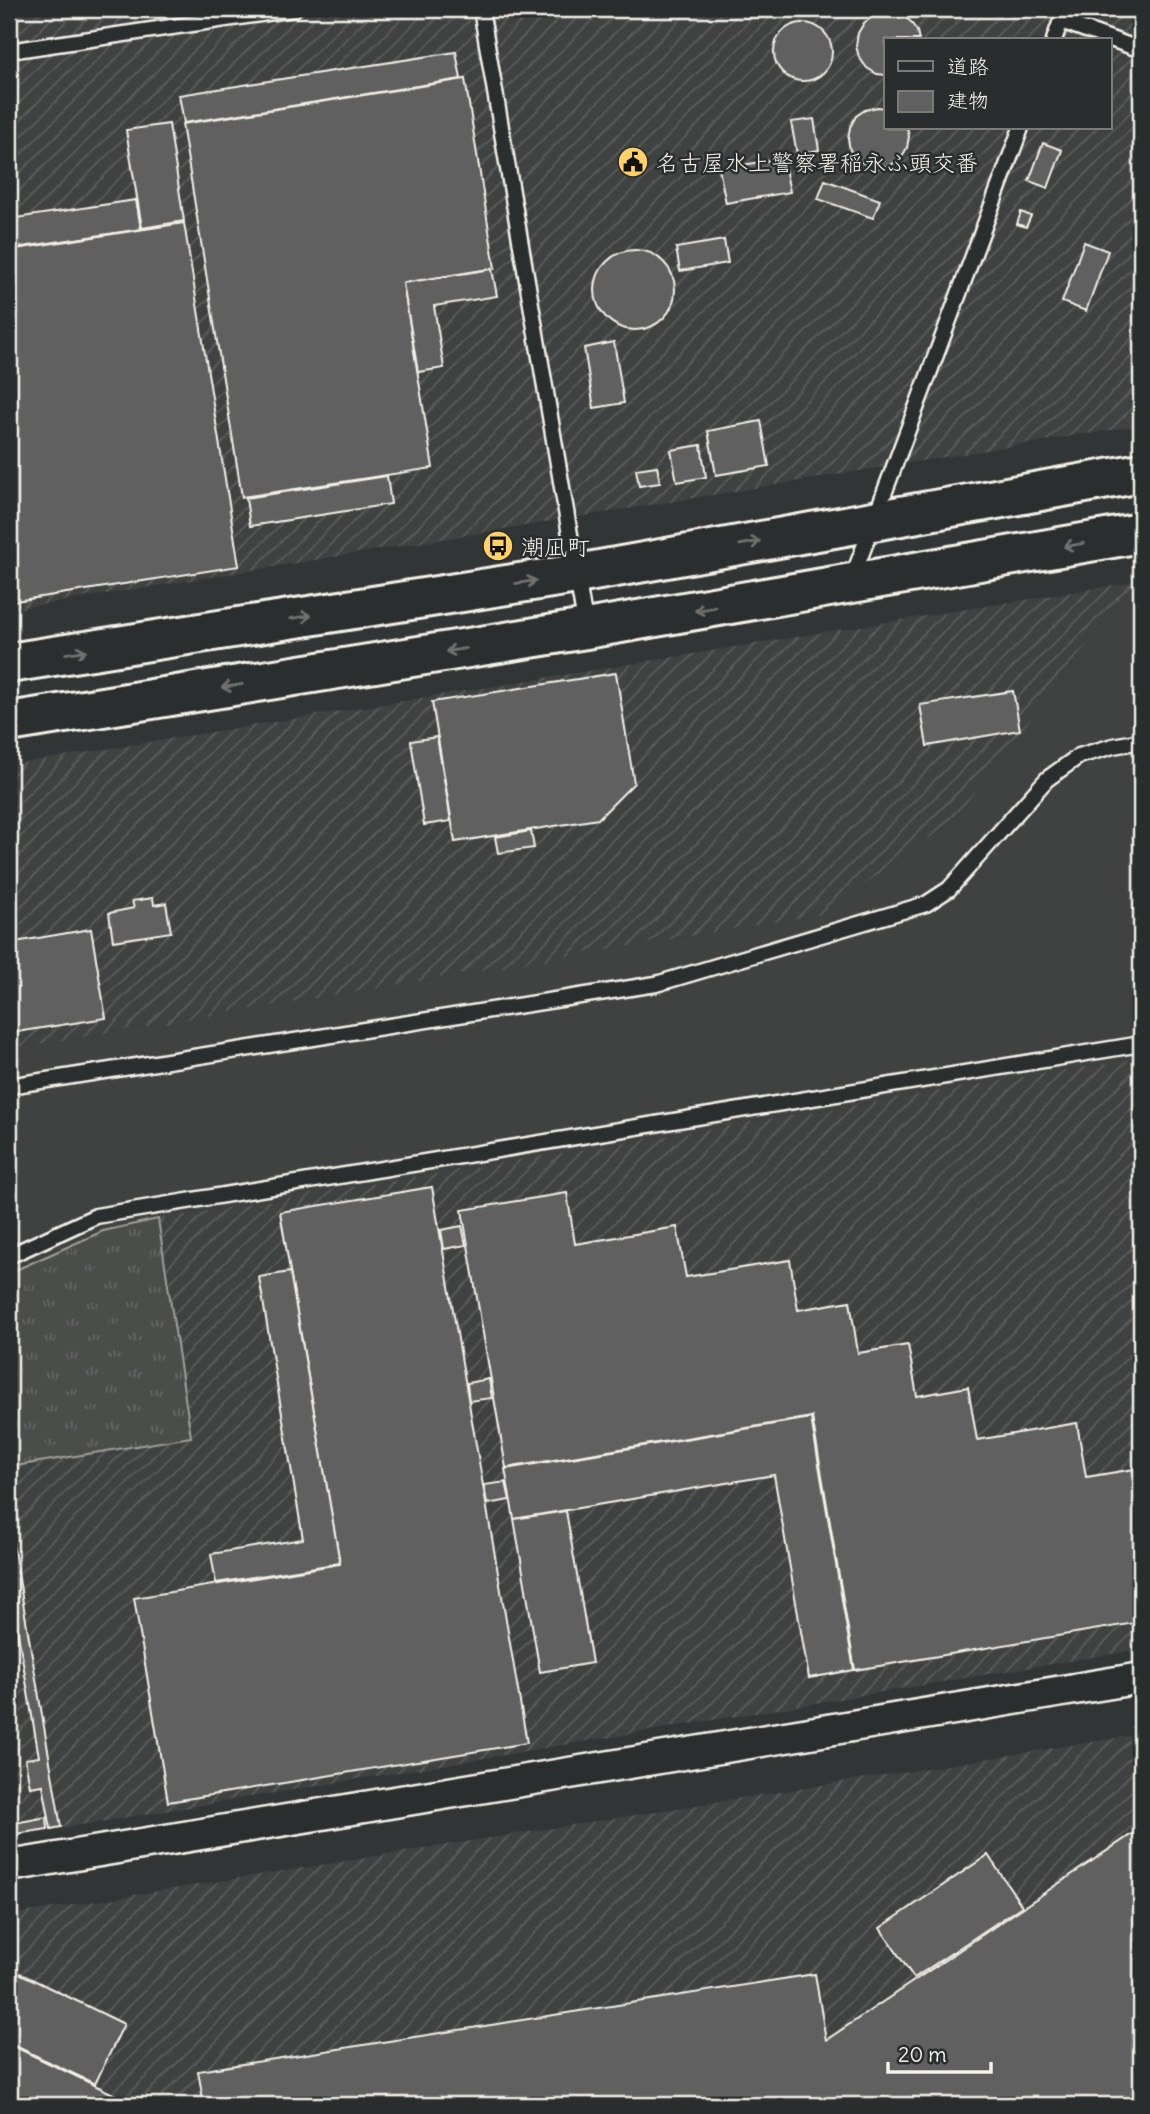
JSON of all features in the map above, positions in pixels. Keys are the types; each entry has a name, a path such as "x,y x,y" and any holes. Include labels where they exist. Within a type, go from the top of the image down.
{"street":[{"path":"9,663 577,574 1141,474"},
{"path":"9,722 586,629 1141,533"},
{"path":"9,1866 1141,1678"}],"lane":[{"path":"9,51 294,9"},
{"path":"481,9 586,629"},
{"path":"1055,38 1063,15 1141,50"},
{"path":"851,584 1020,130"},
{"path":"9,1086 656,984 926,904 949,890 1047,779 1079,756 1141,741"},
{"path":"9,1255 96,1216 1141,1044"}],"shaded area":[{"path":"9,9 1141,9 1141,425 9,610"},
{"path":"1141,581 1141,1058 158,1219 103,1231 9,1273 9,1049 823,914 952,822 1134,582"},
{"path":"1134,582 952,822 823,914 9,1049 9,765"},
{"path":"1141,1058 1141,1649 9,1837 9,1467 191,1437 158,1219"},
{"path":"1141,1734 1141,2105 9,2105 9,1915"}],"green space":[{"path":"158,1219 191,1437 9,1467 9,1273 103,1231"}],"building":[{"path":"887,12 899,14 910,21 919,38 884,38 884,75 867,68 859,57 856,46 858,33 864,23 875,15"},
{"path":"797,23 809,23 824,31 832,46 832,58 824,73 809,81 797,81 782,73 774,58 774,46 782,31"},
{"path":"456,52 461,79 184,123 179,95"},
{"path":"465,79 495,268 403,283 433,468 242,497 182,124"},
{"path":"884,108 884,130 908,130 907,148 901,158 891,165 880,168 868,166 858,160 850,150 850,127 856,116 865,110"},
{"path":"814,119 819,150 797,154 791,122"},
{"path":"169,124 184,221 142,228 126,130"},
{"path":"1043,143 1062,150 1048,188 1029,181"},
{"path":"783,158 790,192 726,203 719,169"},
{"path":"825,180 880,200 873,218 818,199"},
{"path":"136,200 141,229 9,249 9,219"},
{"path":"1021,212 1031,216 1026,227 1017,224"},
{"path":"184,223 239,566 9,602 9,250"},
{"path":"724,240 728,263 680,271 676,248"},
{"path":"1084,242 1108,251 1086,311 1062,302"},
{"path":"635,250 650,253 663,262 672,275 675,290 672,305 663,318 650,327 635,330 620,327 607,318 598,305 595,290 598,275 607,262 620,253"},
{"path":"492,269 497,296 434,306 444,368 418,372 403,283"},
{"path":"614,342 624,403 594,408 584,348"},
{"path":"761,421 769,466 716,475 708,431"},
{"path":"701,445 706,477 677,482 671,450"},
{"path":"657,466 660,483 639,486 636,469"},
{"path":"387,476 391,504 250,526 246,498"},
{"path":"616,673 634,783 598,819 455,842 432,702"},
{"path":"1013,691 1020,730 927,746 920,705"},
{"path":"437,737 451,821 424,825 411,741"},
{"path":"531,831 534,848 498,853 495,837"},
{"path":"153,898 154,905 166,903 171,932 113,941 109,913 134,908 132,901"},
{"path":"91,929 106,1018 10,1033 9,943"},
{"path":"432,1187 527,1743 168,1802 134,1598 340,1564 280,1212"},
{"path":"567,1193 575,1244 677,1227 686,1277 790,1260 798,1310 850,1301 858,1353 908,1345 917,1396 968,1387 977,1440 1077,1423 1086,1477 1141,1468 1141,1622 855,1670 812,1417 506,1468 462,1210"},
{"path":"462,1226 466,1245 444,1249 441,1230"},
{"path":"290,1272 340,1563 216,1583 211,1554 303,1539 259,1277"},
{"path":"489,1379 492,1398 469,1401 467,1383"},
{"path":"811,1418 854,1670 809,1678 774,1475 514,1519 505,1469"},
{"path":"506,1482 510,1500 487,1504 484,1485"},
{"path":"566,1511 592,1663 540,1672 514,1519"},
{"path":"9,1520 61,1827 51,1829 43,1785 30,1787 25,1759 39,1757 9,1581"},
{"path":"47,1817 48,1829 9,1835 9,1824"},
{"path":"1141,1828 1141,2105 204,2105 198,2071 815,1974 826,2040"},
{"path":"988,1855 1022,1906 914,1978 880,1928"},
{"path":"9,1968 124,2024 95,2084 9,2043"},
{"path":"9,2044 136,2105 9,2105"}],"place":[{"name":"名古屋水上警察署稲永ふ頭交番","path":"633,162"},
{"name":"潮凪町","path":"498,546"}]}
